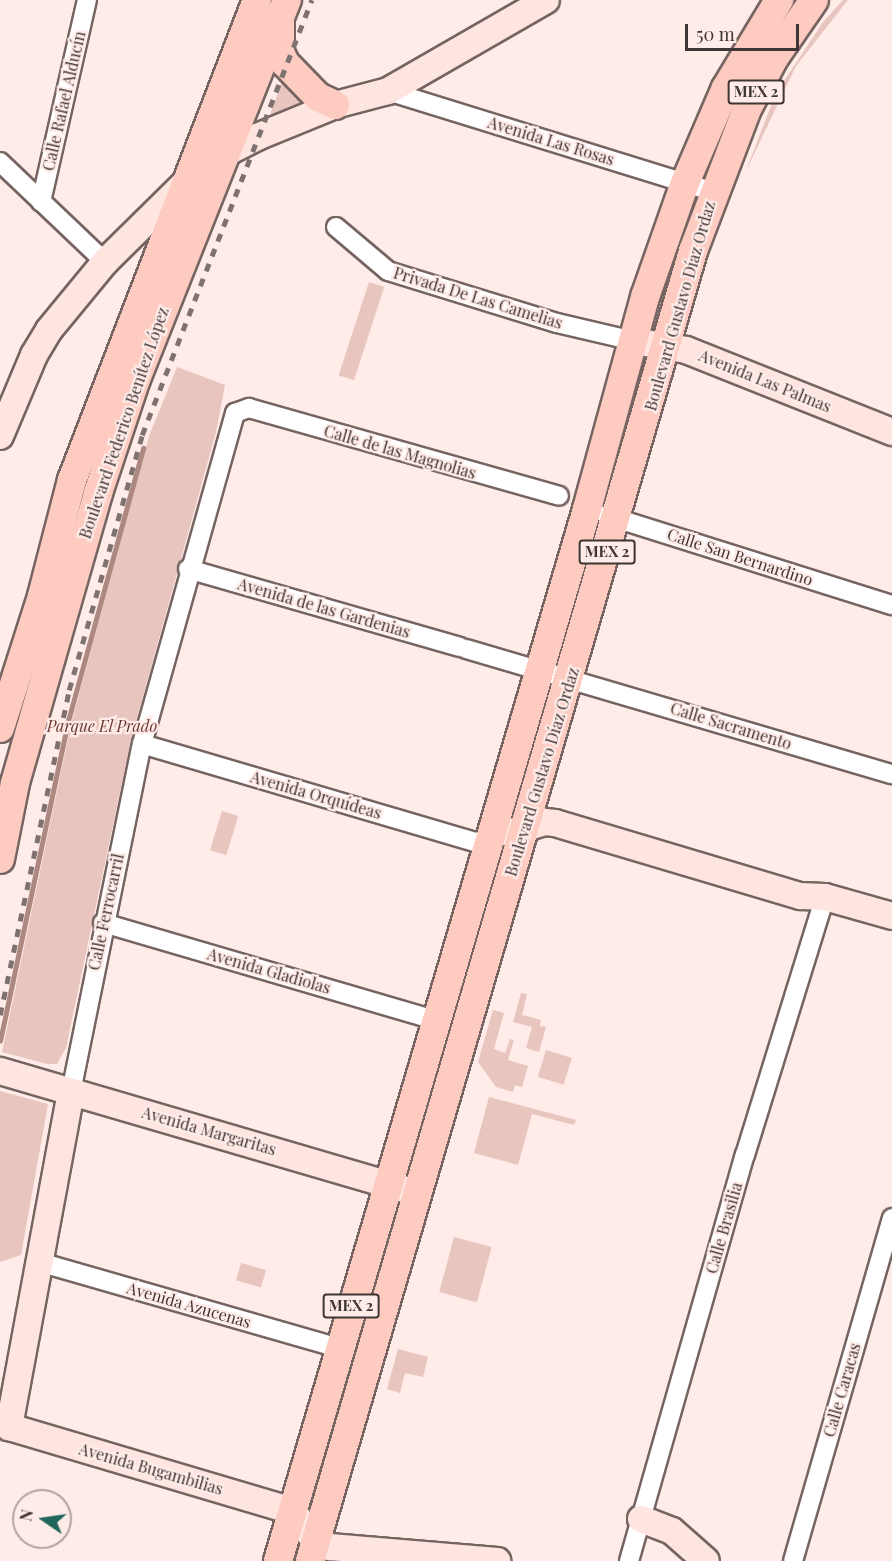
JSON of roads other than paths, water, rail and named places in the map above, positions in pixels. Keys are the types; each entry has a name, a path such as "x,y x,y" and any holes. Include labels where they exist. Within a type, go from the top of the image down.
{"main road":[{"name":"Boulevard Federico Benítez López","path":"9,729 72,480 194,177 257,0"},
{"name":"Boulevard Gustavo Díaz Ordaz","path":"278,1561 469,904 587,509 636,332 685,183 735,68 779,0"},
{"name":"Boulevard Gustavo Díaz Ordaz","path":"313,1552 714,192 763,79 814,0"},
{"name":"Boulevard Federico Benítez López","path":"9,729 98,493 136,379 284,7"},
{"path":"284,7 280,52 285,63 318,97 335,105"},
{"path":"0,858 15,783 9,729"}],"street":[{"name":"Calle Rafael Alducín","path":"41,202 87,0"},
{"path":"0,436 26,372 49,330 105,262 194,177 224,154 335,105 388,90 546,0"},
{"name":"Avenida Las Rosas","path":"388,90 714,192"},
{"path":"0,162 105,262"},
{"name":"Privada De Las Camelias","path":"336,227 388,271 557,323 636,332"},
{"name":"Avenida Las Palmas","path":"636,332 670,336 892,415"},
{"name":"Avenida Las Palmas","path":"670,336 892,432"},
{"name":"Calle de las Magnolias","path":"242,407 559,496"},
{"name":"Calle Ferrocarril","path":"9,1427 103,923 142,744 188,569 232,418 242,407"},
{"name":"Calle San Bernardino","path":"587,509 892,605"},
{"name":"Avenida de las Gardenias","path":"188,569 539,670"},
{"name":"Calle Sacramento","path":"539,670 892,774"},
{"name":"Avenida Orquídeas","path":"142,744 476,842 489,838"},
{"path":"489,838 555,823 815,901 892,931"},
{"path":"815,901 892,916"},
{"name":"Calle Brasilia","path":"629,1561 815,901"},
{"name":"Avenida Gladiolas","path":"103,923 435,1020"},
{"name":"Avenida Margaritas","path":"0,1071 418,1194"},
{"name":"Calle Caracas","path":"793,1561 892,1218"},
{"name":"Avenida Azucenas","path":"39,1262 339,1348"},
{"name":"Avenida Bugambilias","path":"9,1427 293,1510"},
{"path":"293,1510 313,1552 497,1561"},
{"path":"641,1519 672,1531 706,1561"}],"waterway":[{"path":"0,1041 68,721 143,448"}],"railway":[{"path":"0,1015 69,690 142,435 312,0"}],"park label":[{"name":"Parque El Prado","path":"102,726"}]}
